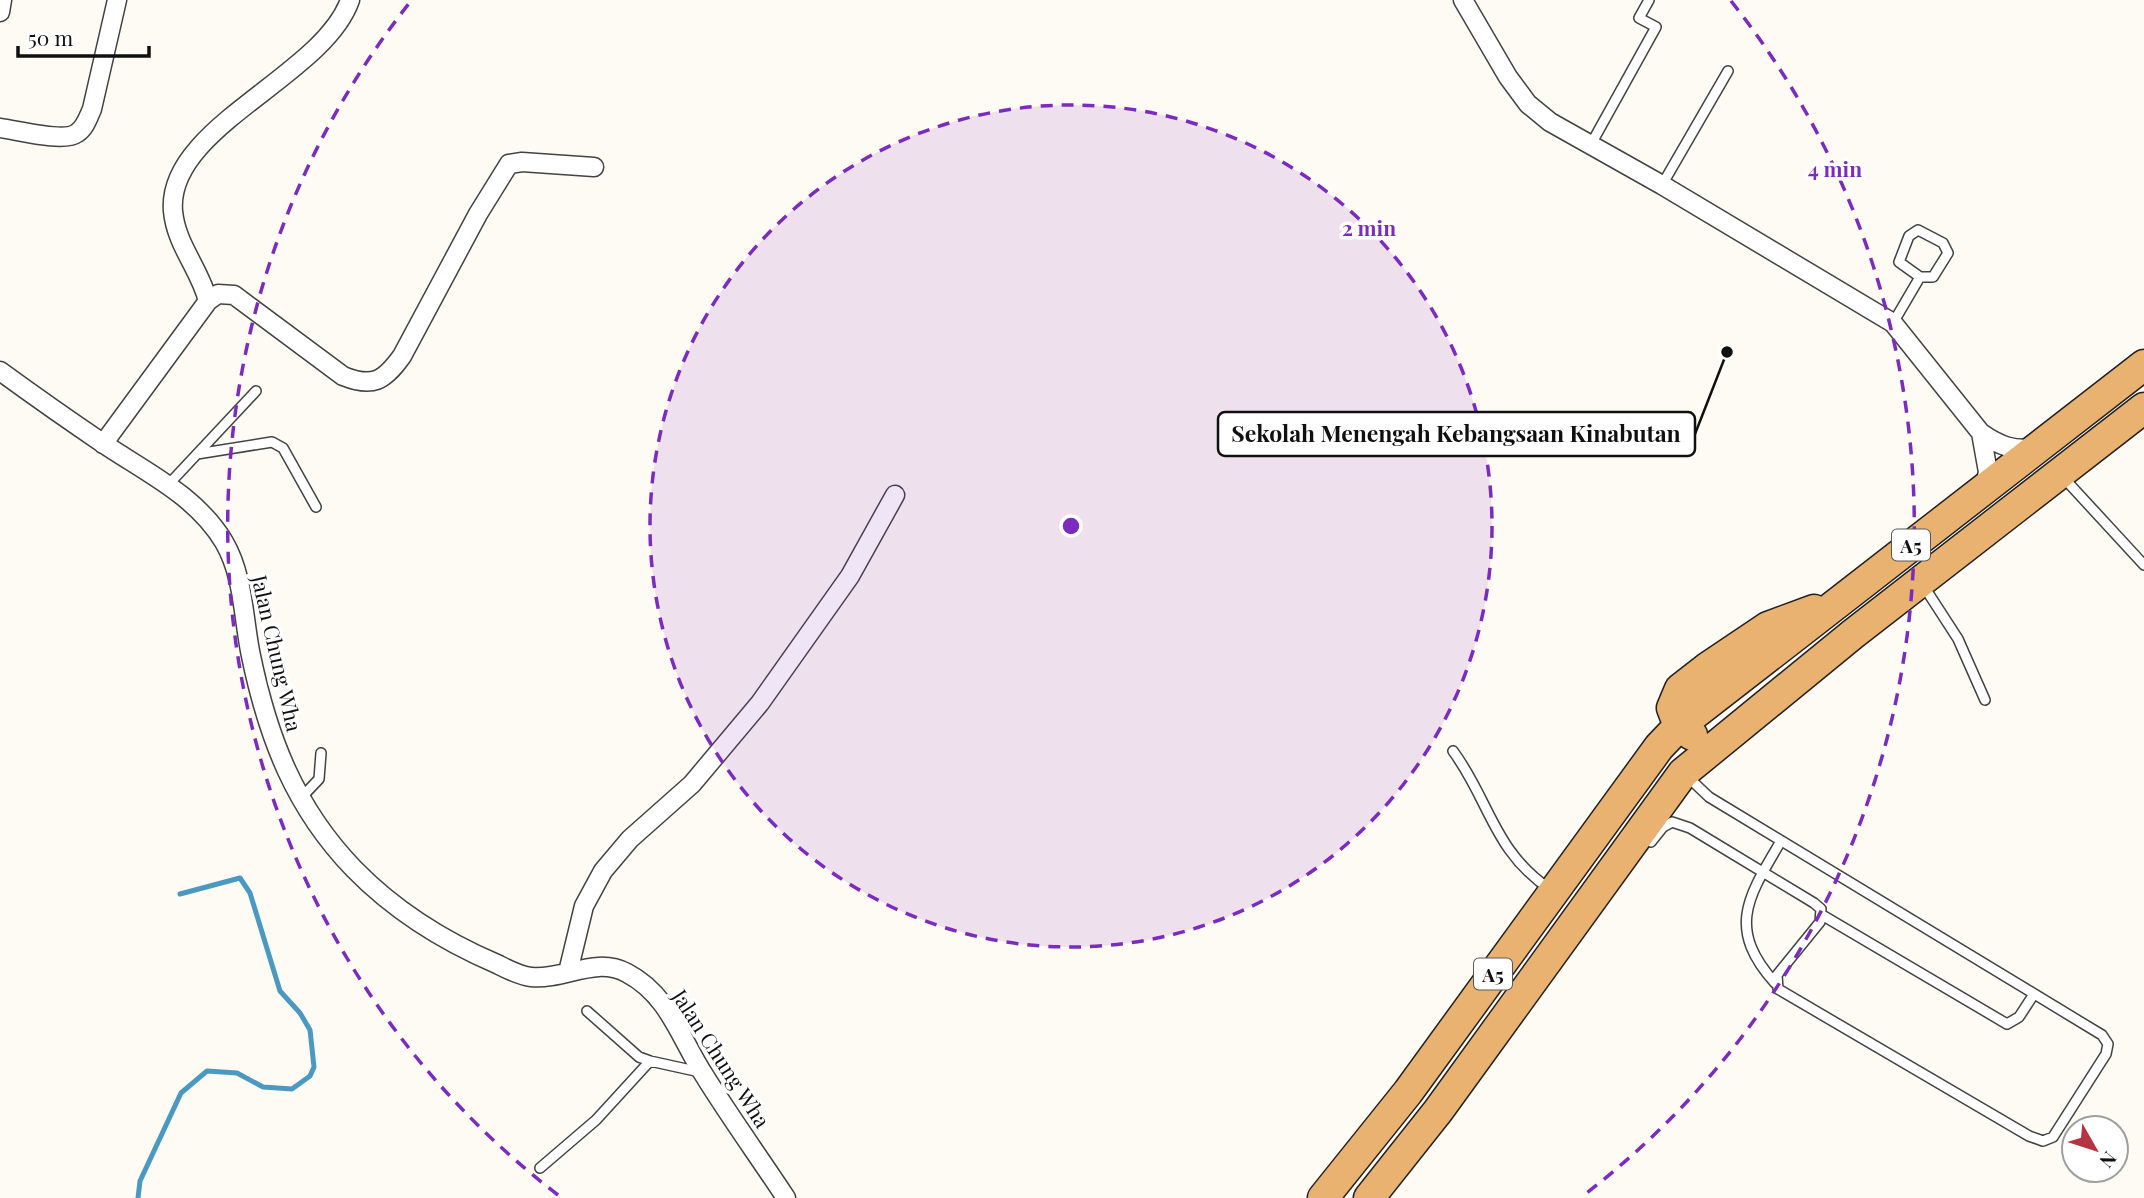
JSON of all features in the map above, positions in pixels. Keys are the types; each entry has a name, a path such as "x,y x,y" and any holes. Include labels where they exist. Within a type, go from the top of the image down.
{"highway":[{"name":"A5","path":"1323,1198 1408,1092 1669,736 2144,365"},
{"name":"A5","path":"1369,1198 1605,891 1684,773 1853,634 2144,408"},
{"path":"1684,773 1669,736 1687,734 1698,737 1712,732 1832,637 1853,634"}],"street":[{"path":"0,12 2,0"},
{"path":"0,128 65,137 76,134 85,125 95,98 117,0"},
{"path":"208,301 204,287 180,241 173,214 173,190 188,157 283,76 345,14 350,0"},
{"path":"1463,0 1508,77 1528,104 1550,122 1662,185 1893,323 1981,433 1999,444 2017,450 2039,447"},
{"path":"103,444 208,301 218,294 234,295 344,376 361,383 376,381 391,372 402,356 478,214 509,164 522,162 594,167"},
{"name":"Jalan Chung Wha","path":"0,371 103,444 168,485 209,519 226,545 238,576 251,656 270,733 300,799 315,824 355,870 407,916 463,950 530,977 591,966 611,966 647,986 679,1025 702,1073 786,1198"},
{"path":"1981,433 1988,472 1984,489"},
{"path":"568,972 584,906 603,871 630,839 692,784 760,704 850,576 895,495"}],"lane":[{"path":"1590,146 1656,27 1639,18 1649,0"},
{"path":"1662,185 1728,71"},
{"path":"1918,230 1943,243 1948,253 1933,277 1920,276 1899,261 1909,236 1918,230"},
{"path":"1893,323 1920,276"},
{"path":"168,485 256,391"},
{"path":"197,454 272,442 283,448 316,507"},
{"path":"2060,474 2144,565"},
{"path":"1921,582 1958,639 1985,700"},
{"path":"1453,751 1464,765 1485,812 1514,857 1536,880 1553,891"},
{"path":"300,799 319,779 321,753"},
{"path":"1684,773 1709,797 1782,841 2102,1035 2108,1044 2106,1054 2064,1125 2053,1137 2043,1141 2029,1136 1783,994 1757,963 1746,932 1748,904 1763,871 1782,841"},
{"path":"1647,847 1663,827 1672,822 1690,828 1821,909 1821,922 1777,975 1775,983"},
{"path":"1822,915 2007,1024 2019,1017 2034,994"},
{"path":"587,1012 639,1057 702,1073"},
{"path":"540,1168 596,1120 650,1061"}],"waterway":[{"path":"138,1198 140,1181 181,1093 207,1071 237,1073 263,1087 292,1089 310,1076 314,1067 310,1030 300,1013 280,991 250,893 240,878 180,894"}],"place":[{"name":"Sekolah Menengah Kebangsaan Kinabutan","path":"1727,352"}]}
